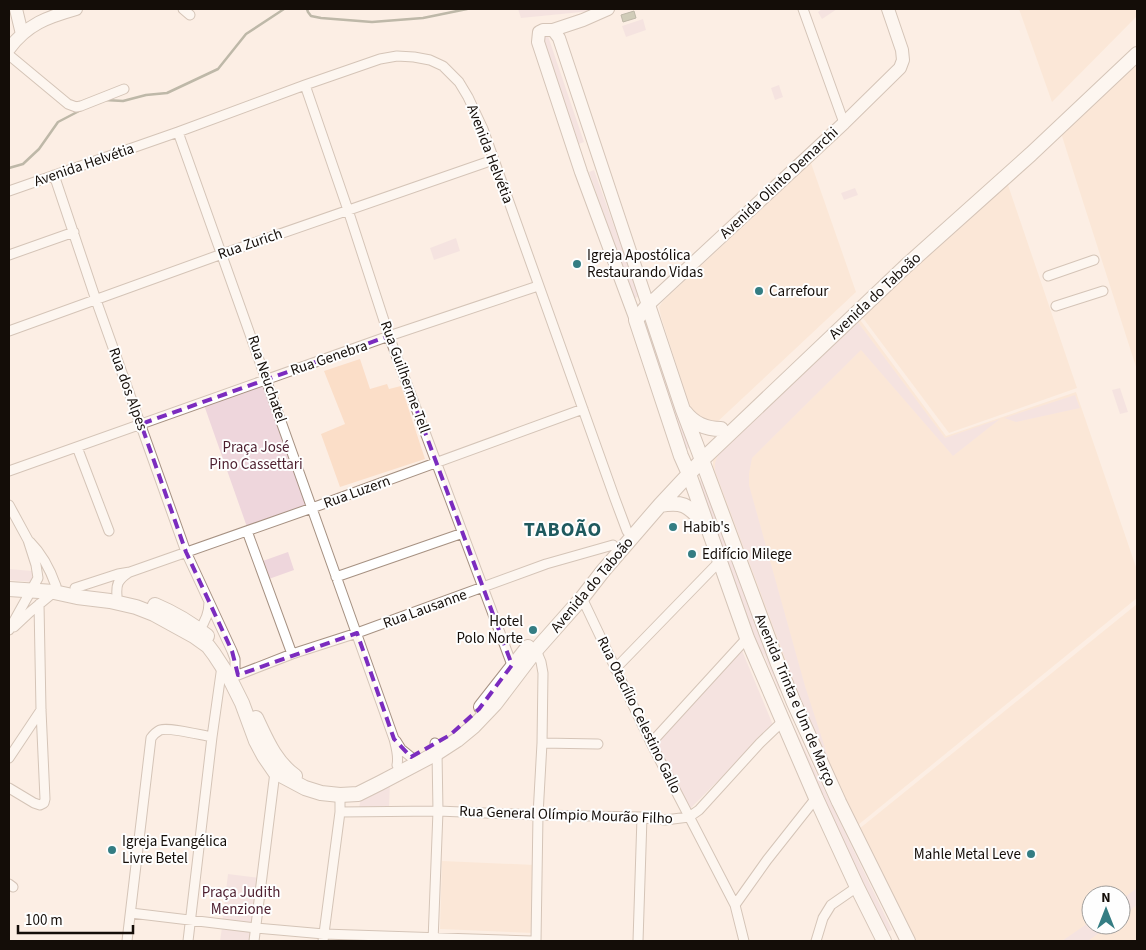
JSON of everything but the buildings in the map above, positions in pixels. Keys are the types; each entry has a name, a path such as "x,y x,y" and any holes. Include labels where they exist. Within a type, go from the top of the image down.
{"main road":[{"name":"Avenida do Taboão","path":"700,456 721,429 910,252 1137,45"},
{"name":"Avenida do Taboão","path":"9,582 55,589 75,588 136,600 157,606 193,624 218,647 232,670 277,758 286,769 298,778 314,784 332,787 362,783 411,757 457,740 474,726 495,704 536,650 582,598 630,534 686,470 906,266 1031,154 1137,54"},
{"name":"Avenida Trinta e Um de Março","path":"648,305 683,410 774,656 846,818 908,941"},
{"name":"Avenida Olinto Demarchi","path":"636,320 648,305"},
{"name":"Avenida Trinta e Um de Março","path":"636,320 686,470 747,638 816,798 884,941"},
{"path":"683,410 699,425 721,429"},
{"name":"Avenida do Taboão","path":"232,670 229,677 242,702 260,749 275,772 305,788 320,793 358,794 380,783 436,748 479,709 512,666 613,545 630,534 660,504 686,470"},
{"path":"660,504 671,502 688,507 707,528"},
{"name":"Avenida do Taboão","path":"9,588 33,587"},
{"name":"Avenida do Taboão","path":"55,589 77,598 124,604 154,614 208,646 232,670"},
{"path":"753,652 762,664 775,690 780,692 788,688"},
{"path":"782,722 791,720 796,724 811,751 820,761"}],"street":[{"path":"16,9 22,34"},
{"path":"9,49 33,25 51,16 76,9"},
{"path":"608,9 553,30 543,30 539,32 538,42 581,172 636,320"},
{"path":"803,9 844,123"},
{"name":"Avenida Olinto Demarchi","path":"648,305 844,123 900,68 903,60 902,50 888,9"},
{"path":"553,30 559,38 648,305"},
{"path":"9,55 68,104 76,107 89,104 124,89"},
{"name":"Avenida Helvétia","path":"9,191 380,59 397,56 414,57 430,60 443,66 459,82 483,129 538,286 630,534"},
{"name":"Rua Guilherme Tell","path":"305,85 389,336 512,666"},
{"name":"Rua Neuchatel","path":"178,132 394,739 397,765"},
{"path":"574,148 584,150 590,147 593,141"},
{"name":"Rua Zurich","path":"9,330 493,160"},
{"path":"581,172 590,163 601,164"},
{"name":"Rua dos Alpes","path":"54,175 96,300 186,552 235,659 232,670"},
{"path":"9,255 74,232"},
{"path":"1048,276 1094,260"},
{"name":"Rua Genebra","path":"9,471 389,336 538,286"},
{"path":"1056,306 1103,291"},
{"name":"Rua Luzern","path":"75,588 130,572 312,508 583,409"},
{"path":"77,447 109,531"},
{"path":"9,505 28,540 38,578 9,630"},
{"path":"246,531 292,654"},
{"path":"336,577 463,533"},
{"path":"9,630 55,589 50,569 28,540"},
{"name":"Rua Lausanne","path":"232,670 292,654 357,633 559,560 613,545"},
{"path":"615,669 719,562"},
{"path":"117,596 117,584 130,572"},
{"name":"Rua Otacílio Celestino Gallo","path":"582,598 651,743 735,905 744,941"},
{"path":"199,630 207,618 209,602"},
{"path":"9,788 34,803 40,805 44,803 46,795 41,710 39,604"},
{"path":"651,743 747,638"},
{"path":"536,650 543,673 536,941"},
{"path":"188,941 212,737 232,670"},
{"path":"9,758 41,710"},
{"name":"Rua General Olímpio Mourão Filho","path":"340,812 438,811 642,817 664,820 689,817 698,810 782,722"},
{"path":"128,941 152,738 154,734 163,729 212,737"},
{"name":"Rua Neuchatel","path":"394,739 411,757"},
{"path":"542,743 598,744"},
{"path":"433,939 438,811 436,748"},
{"path":"254,941 275,772"},
{"path":"355,794 356,812"},
{"path":"324,938 340,812 340,795"},
{"path":"735,905 767,860 816,798"},
{"path":"638,941 642,817"},
{"path":"816,941 823,918 831,905 857,887"},
{"path":"131,913 324,938 532,941"}],"highlighted area":[{"path":"389,336 512,665 479,709 450,735 411,757 394,739 357,633 238,675 232,651 186,552 141,424"}],"shaded area":[{"path":"1019,9 1137,9 1137,16 1052,102"},
{"path":"634,11 636,18 623,22 621,15"},
{"path":"1137,59 1137,370 1060,130"},
{"name":"Carrefour","path":"811,163 856,292 715,424 708,426 690,408 659,307 663,301"},
{"path":"1008,185 1077,388 949,433 860,314 905,269"},
{"path":"858,317 946,436 1076,392 1137,570 1137,598 858,825 799,701 715,478 713,460 715,455"},
{"path":"360,359 370,389 387,384 389,389 401,386 425,459 340,487 321,434 345,424 324,371"},
{"path":"1137,604 1137,941 914,941 859,829"},
{"path":"442,861 535,865 534,933 440,929"}],"green space":[{"path":"518,9 597,9 521,18"},
{"path":"822,9 837,9 822,19 818,12"},
{"path":"643,19 646,30 626,37 622,26"},
{"path":"548,36 584,142 579,144 542,38"},
{"path":"779,85 783,97 775,100 771,88"},
{"path":"594,170 639,296 634,299 589,172"},
{"path":"855,188 858,195 844,200 841,193"},
{"path":"456,238 460,251 434,260 430,248"},
{"path":"857,321 945,438 1000,419 953,456 861,350 752,458 749,485 805,686 829,760 801,701 715,471 715,463 718,455"},
{"path":"648,325 691,446 685,451 640,328"},
{"name":"Praça José Pino Cassettari","path":"266,384 308,505 247,527 204,405"},
{"path":"1120,388 1128,412 1120,414 1112,390"},
{"path":"1075,395 1080,408 1016,422 1004,418"},
{"path":"703,477 784,688 779,690 764,655 758,651 699,482"},
{"path":"288,552 294,570 266,580 260,562"},
{"path":"9,569 33,571 34,577 32,582 9,580"},
{"path":"741,648 773,725 689,810 655,742"},
{"path":"794,727 892,930 885,933 787,730"},
{"path":"390,784 389,808 359,807 361,799"},
{"name":"Praça Judith Menzione","path":"228,874 260,878 254,926 222,923"},
{"path":"1137,888 1137,905 1131,910 1131,892"},
{"path":"222,927 254,930 253,941 220,941"},
{"path":"1081,928 1081,935 1096,935 1088,941 1062,941"}],"waterway":[{"path":"105,100 123,101 146,95 167,93 218,69 246,34 284,9"},
{"path":"307,9 311,16 372,22 423,18 467,9"},
{"path":"9,168 23,164 39,149 58,122 81,110"}],"place":[{"name":"Igreja Apostólica Restaurando Vidas","path":"577,264"},
{"name":"Carrefour","path":"759,291"},
{"name":"Habib's","path":"673,527"},
{"name":"Edifício Milege","path":"692,554"},
{"name":"Hotel Polo Norte","path":"533,630"},
{"name":"Igreja Evangélica Livre Betel","path":"112,850"},
{"name":"Mahle Metal Leve","path":"1031,854"}],"district":[{"name":"TABOÃO","path":"563,530"}]}
